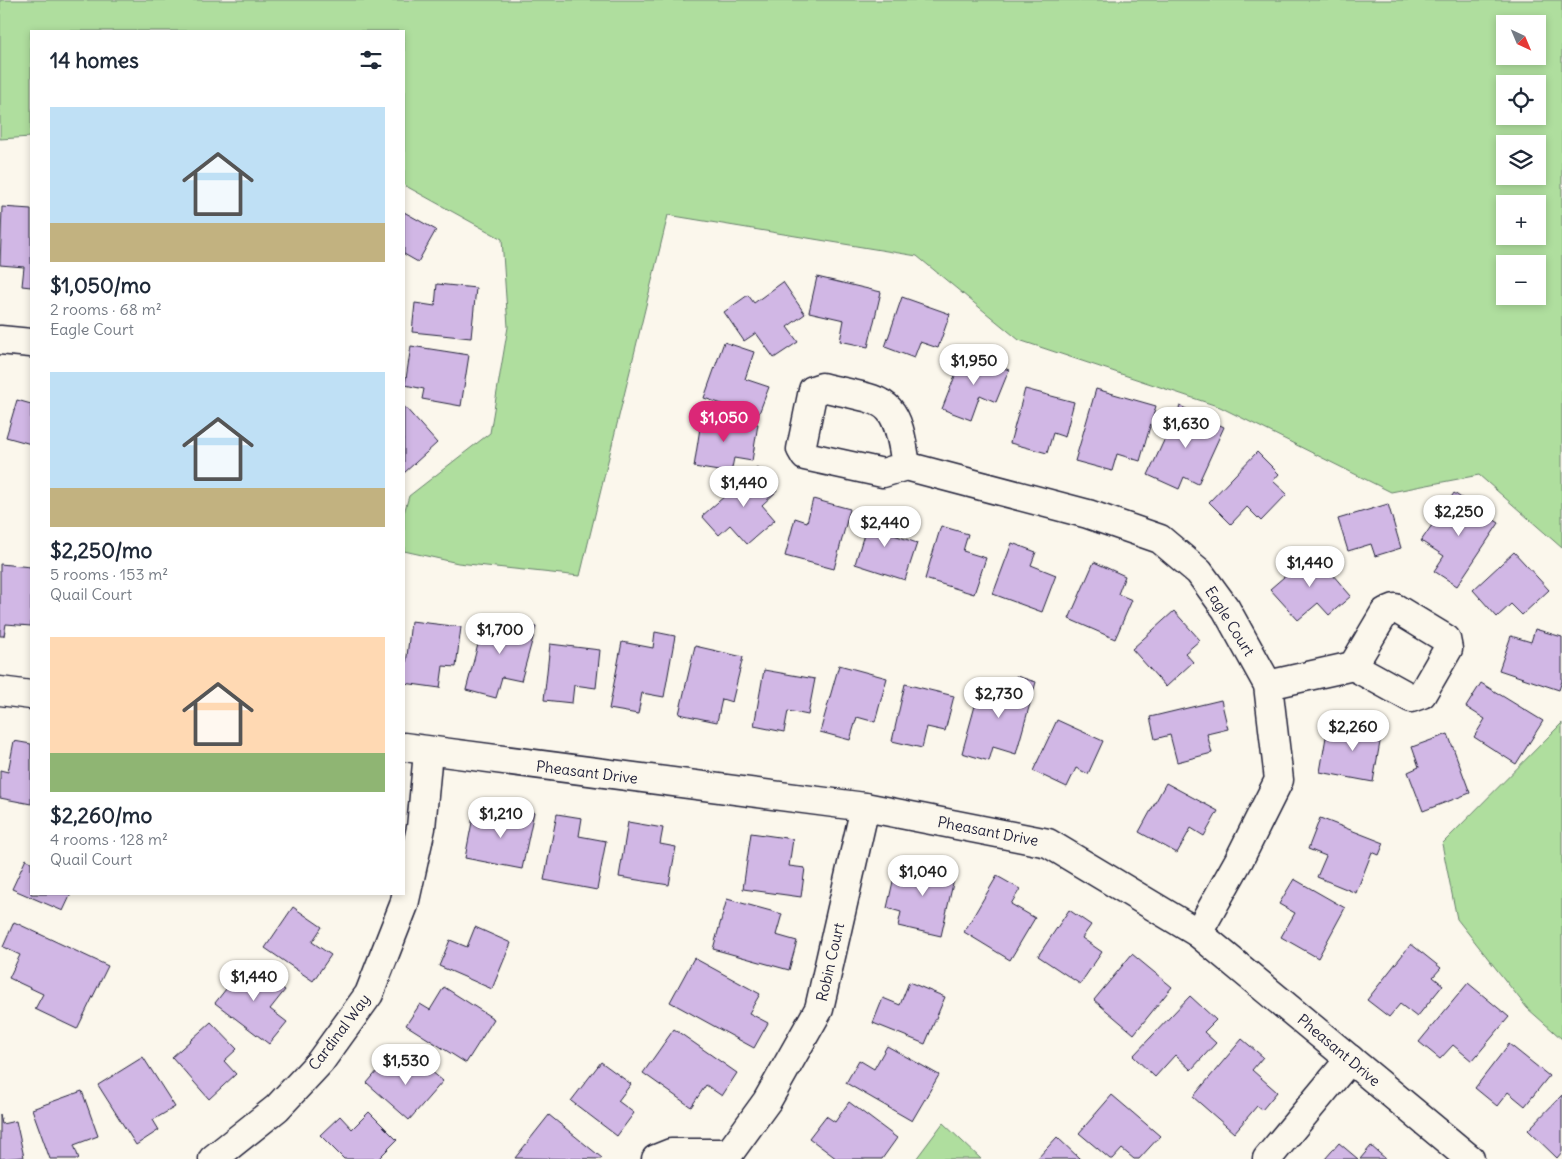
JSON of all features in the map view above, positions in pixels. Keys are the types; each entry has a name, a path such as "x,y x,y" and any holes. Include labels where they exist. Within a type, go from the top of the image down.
{"street":[{"path":"0,340 30,343"},
{"name":"Eagle Court","path":"906,466 1088,514 1160,539 1200,572 1226,609 1268,685 1279,780 1239,860 1198,933"},
{"path":"1268,685 1354,666"},
{"path":"0,691 30,694"},
{"name":"Pheasant Drive","path":"416,749 865,807 1048,843 1198,933 1470,1159"},
{"name":"Cardinal Way","path":"213,1159 277,1108 320,1062 369,994 404,906 422,828 416,749"},
{"name":"Robin Court","path":"656,1159 671,1153 726,1156 767,1101 819,1009 865,807"},
{"path":"1267,1159 1350,1059"}],"green space":[{"path":"0,0 1562,0 1562,548 1479,475 1391,492 1220,407 1019,340 917,256 668,215 580,576 458,563 405,551 405,510 409,496 490,433 508,327 502,239 405,186 405,30 30,30 30,137 0,139"},
{"path":"1562,723 1562,1039 1527,1008 1457,919 1442,844"},
{"path":"943,1123 981,1159 916,1159"}],"building":[{"path":"2,207 30,209 30,287 22,286 24,267 0,265"},
{"path":"405,213 436,230 418,262 405,255"},
{"path":"817,277 881,292 868,347 840,341 844,320 809,312"},
{"path":"783,282 805,314 787,327 798,342 774,358 756,333 744,341 724,312 748,295 754,303"},
{"path":"437,284 476,288 471,338 412,332 415,303 435,306"},
{"path":"902,297 950,314 938,348 920,342 914,358 885,347"},
{"path":"724,342 754,352 745,379 769,387 758,416 704,398"},
{"path":"411,346 469,355 461,406 422,399 424,389 405,385"},
{"path":"964,353 1009,370 996,402 980,395 971,420 942,409"},
{"path":"1025,389 1074,402 1065,437 1053,433 1047,453 1010,443"},
{"path":"1096,389 1156,406 1140,461 1117,454 1112,471 1075,461"},
{"path":"17,400 30,404 30,444 6,437"},
{"path":"1180,406 1224,427 1198,484 1184,477 1179,489 1148,475"},
{"path":"405,407 437,443 405,472"},
{"path":"702,415 758,424 752,461 734,458 731,473 694,467"},
{"path":"1257,452 1279,474 1273,481 1287,494 1261,521 1247,507 1231,524 1209,502"},
{"path":"757,468 777,491 762,505 775,520 747,544 730,525 719,535 702,516"},
{"path":"1454,493 1499,523 1457,586 1434,571 1444,556 1421,541"},
{"path":"813,499 850,509 834,569 785,556 795,518 807,522"},
{"path":"1388,504 1401,548 1375,556 1371,544 1348,551 1338,519"},
{"path":"871,511 898,520 894,535 917,543 905,580 855,564"},
{"path":"941,526 968,534 963,551 986,558 974,594 925,579"},
{"path":"1012,543 1036,552 1031,565 1056,575 1042,612 993,594"},
{"path":"1313,552 1351,596 1329,615 1318,603 1298,620 1270,589"},
{"path":"1514,552 1549,590 1522,615 1511,604 1497,617 1473,590"},
{"path":"1094,562 1125,576 1118,594 1132,600 1115,639 1069,619"},
{"path":"0,564 30,567 30,626 6,624 4,636 0,636"},
{"path":"1174,611 1200,640 1185,653 1193,662 1166,687 1132,649"},
{"path":"486,614 536,627 521,681 502,677 496,698 466,690"},
{"path":"411,621 461,627 456,667 443,666 440,688 405,683"},
{"path":"1535,629 1562,637 1562,681 1559,690 1499,670 1511,636 1531,642"},
{"path":"655,632 675,636 664,697 642,693 638,714 609,709 622,642 653,648"},
{"path":"550,644 600,650 596,688 574,685 572,703 544,700"},
{"path":"695,646 743,657 732,702 722,699 717,722 679,714"},
{"path":"839,665 887,678 875,722 857,717 850,740 820,732"},
{"path":"764,670 815,679 808,715 788,711 784,732 754,726"},
{"path":"1016,676 1036,682 1016,754 993,747 989,761 962,753 981,684 1011,692"},
{"path":"1481,683 1543,721 1516,764 1474,737 1485,719 1466,707"},
{"path":"905,684 954,696 945,731 927,727 922,748 892,741"},
{"path":"1221,700 1228,729 1207,734 1212,753 1177,762 1170,735 1155,739 1150,717"},
{"path":"1057,720 1103,741 1088,774 1076,768 1067,787 1033,771"},
{"path":"1355,720 1383,725 1373,782 1320,772 1327,731 1352,735"},
{"path":"1448,734 1470,793 1423,811 1408,772 1419,767 1412,747"},
{"path":"14,741 30,744 30,804 0,798 0,770 8,772"},
{"path":"1166,783 1218,811 1204,836 1191,828 1177,853 1139,832"},
{"path":"504,806 534,812 522,869 465,858 473,817 500,823"},
{"path":"557,814 582,818 579,836 606,841 597,890 544,880"},
{"path":"1320,818 1384,843 1379,855 1372,852 1356,893 1317,877 1326,856 1308,849"},
{"path":"628,822 663,828 660,844 676,847 669,885 619,877"},
{"path":"751,833 793,839 789,866 805,868 801,897 743,889"},
{"path":"26,859 30,861 30,895 71,895 63,911 12,889"},
{"path":"928,859 957,866 941,936 898,926 901,912 887,908 896,868 924,875"},
{"path":"997,876 1020,889 1011,904 1035,918 1010,960 964,932"},
{"path":"1294,879 1345,908 1318,958 1281,937 1295,913 1279,904"},
{"path":"727,899 782,914 776,935 797,941 789,970 713,949"},
{"path":"293,907 322,927 312,942 331,955 313,981 265,948"},
{"path":"1069,910 1091,925 1082,938 1102,952 1080,984 1038,956"},
{"path":"14,922 108,966 77,1029 35,1009 43,994 9,978 20,955 3,947"},
{"path":"475,927 511,943 492,989 439,966 450,940 467,947"},
{"path":"1411,944 1441,968 1433,977 1443,985 1417,1017 1400,1004 1389,1017 1367,1000"},
{"path":"1132,954 1172,987 1134,1034 1094,1000"},
{"path":"694,958 760,994 749,1013 768,1023 754,1048 670,1002"},
{"path":"248,961 285,990 270,1009 287,1022 269,1044 215,1003"},
{"path":"909,982 945,997 925,1044 873,1023 883,998 900,1005"},
{"path":"1468,983 1509,1017 1472,1061 1453,1045 1440,1059 1419,1042"},
{"path":"444,987 494,1019 466,1063 406,1025 420,1004 430,1010"},
{"path":"1190,996 1216,1020 1204,1032 1216,1043 1191,1070 1175,1055 1155,1077 1133,1056"},
{"path":"211,1022 237,1049 224,1061 236,1074 209,1099 172,1057"},
{"path":"674,1029 737,1073 722,1096 706,1085 691,1107 643,1073"},
{"path":"1242,1039 1263,1057 1252,1070 1277,1092 1262,1110 1257,1106 1234,1133 1193,1097"},
{"path":"1509,1044 1549,1076 1525,1106 1508,1092 1497,1106 1475,1088"},
{"path":"887,1046 939,1075 912,1121 846,1083 859,1060 874,1069"},
{"path":"412,1055 443,1081 409,1120 367,1083 384,1063 397,1073"},
{"path":"143,1057 175,1107 153,1120 159,1130 136,1145 98,1085"},
{"path":"601,1062 631,1084 618,1101 634,1113 617,1136 571,1101"},
{"path":"82,1091 98,1136 74,1145 79,1159 50,1159 32,1109"},
{"path":"1112,1095 1160,1136 1139,1159 1134,1159 1122,1149 1113,1159 1110,1159 1079,1133"},
{"path":"1562,1095 1562,1152 1557,1158 1528,1130"},
{"path":"849,1102 897,1138 882,1159 837,1159 809,1138 826,1116 835,1122"},
{"path":"369,1112 397,1140 378,1159 344,1159 320,1135 340,1116 352,1129"},
{"path":"0,1114 2,1124 16,1121 24,1157 0,1159"},
{"path":"549,1115 602,1158 515,1158"},
{"path":"1057,1137 1080,1159 1037,1159"},
{"path":"1339,1143 1358,1159 1325,1159"},
{"path":"1371,1146 1386,1159 1360,1159"}]}
